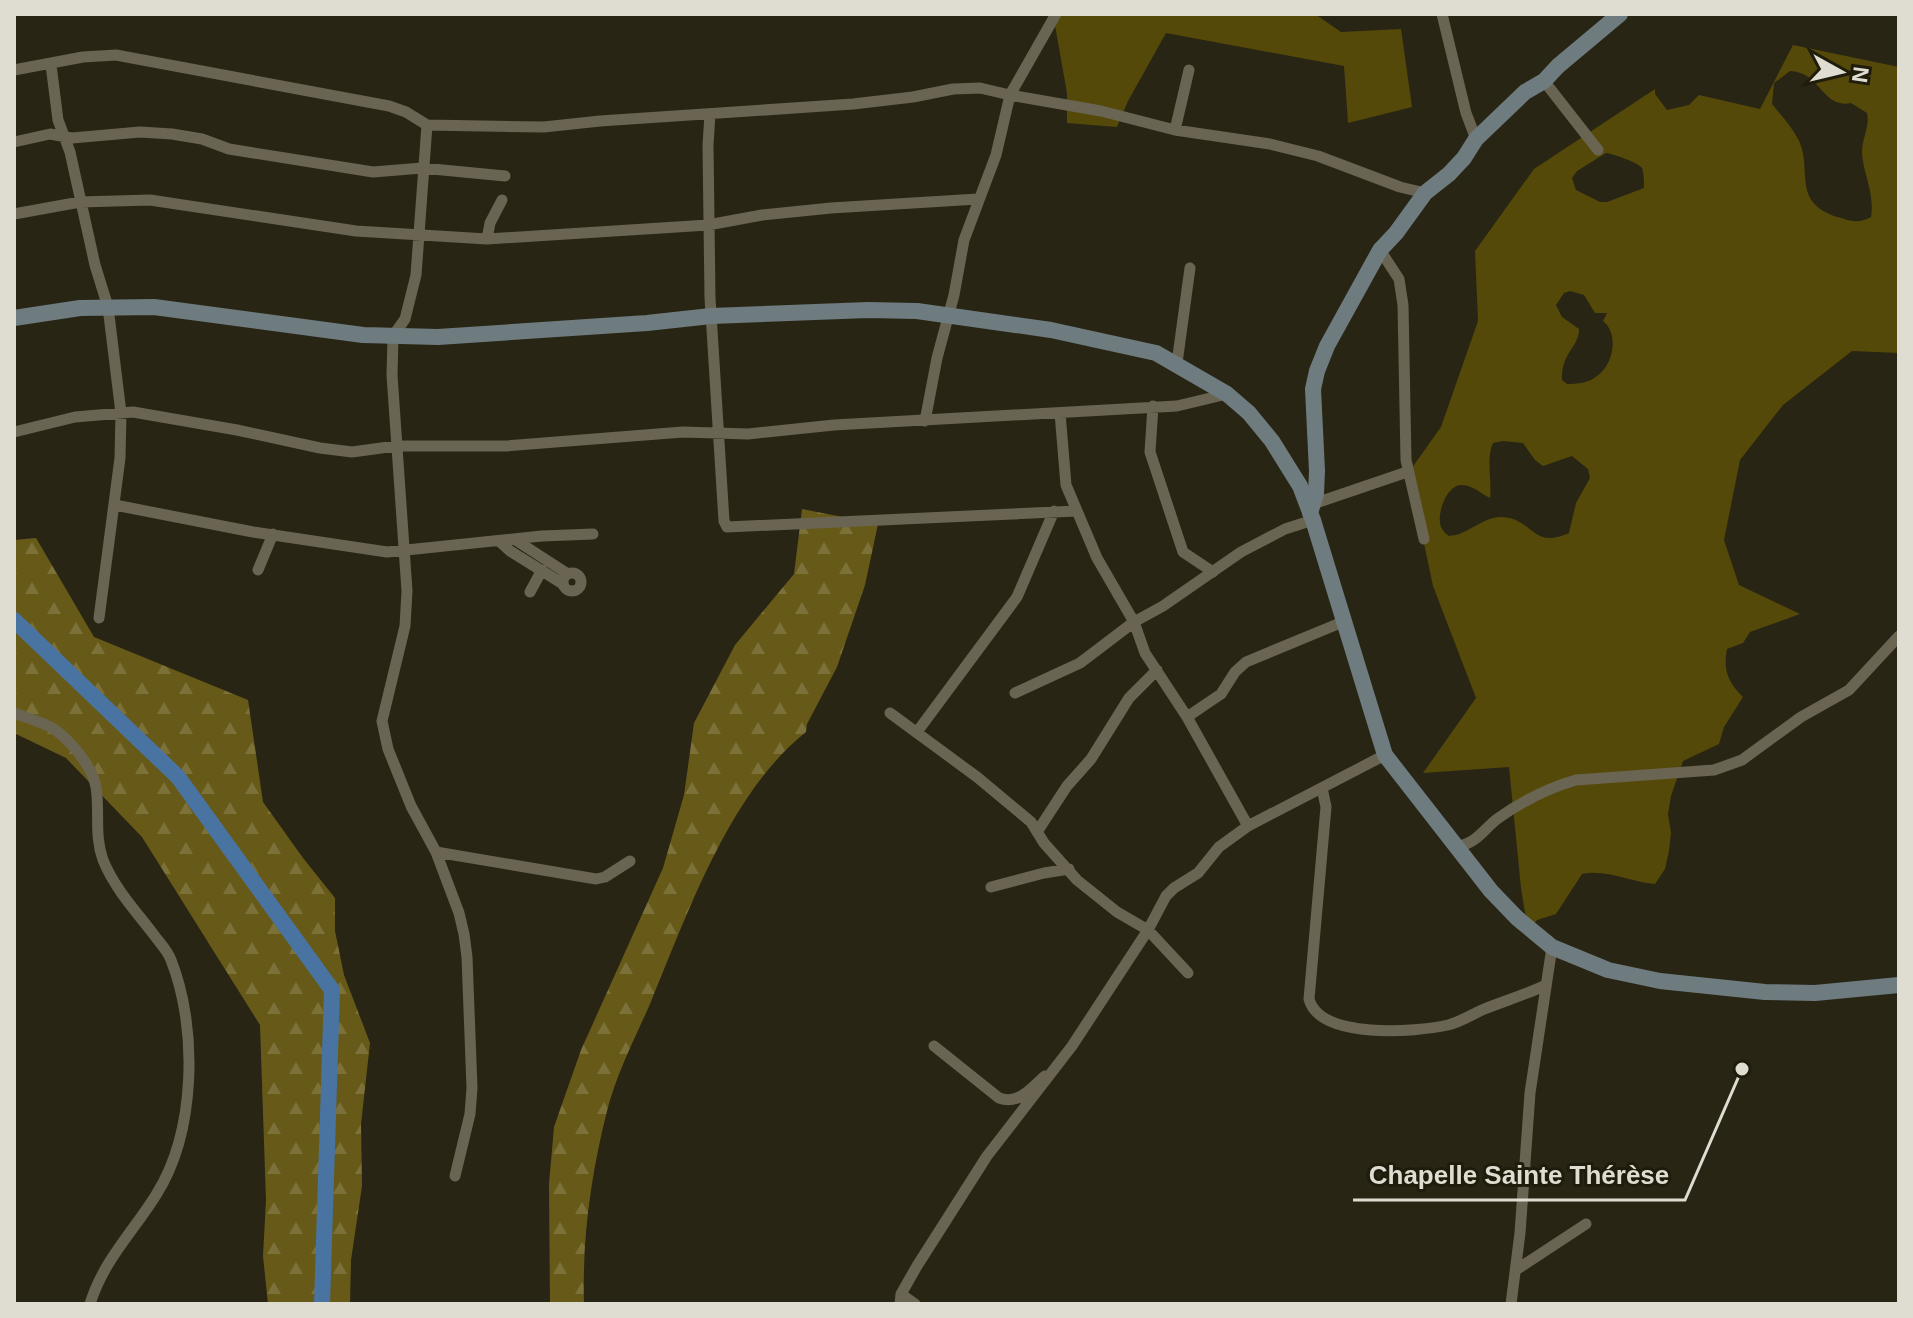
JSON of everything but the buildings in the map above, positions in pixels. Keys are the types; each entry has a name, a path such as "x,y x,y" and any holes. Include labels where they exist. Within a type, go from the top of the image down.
{"main road":[{"path":"1312,512 1317,471 1313,389 1317,371 1327,346 1380,250 1425,193 1457,166 1476,139 1525,92 1544,81 1620,14"},
{"path":"14,318 108,307 182,308 295,327 438,337 711,316 868,310 949,315 1097,338 1156,353 1227,394 1249,413 1272,441 1312,512 1385,755 1430,817 1504,905 1552,947 1608,970 1660,981 1765,992 1815,993 1899,985"}],"street":[{"path":"925,421 964,240 996,155 1010,95 1056,14"},
{"path":"1442,14 1466,113 1476,139"},
{"path":"14,70 83,57 116,55 389,106 427,125 544,127 853,104 980,88 1101,111 1175,130 1282,147 1318,156 1400,187 1425,193"},
{"path":"51,65 58,120 70,152 108,307 121,413 115,505 99,618"},
{"path":"1175,130 1189,70"},
{"path":"1544,81 1598,150"},
{"path":"710,114 708,225 711,316 724,521 727,527 1077,511"},
{"path":"427,125 416,275 405,319 393,336 392,375 405,552 405,626 382,721 388,749 411,806 436,852 459,913 467,957 472,1088 470,1114 455,1176"},
{"path":"14,142 50,134 63,137 140,132 172,134 202,139 229,149 373,172 422,168 505,176"},
{"path":"14,214 80,202 150,200 356,231 487,239 708,225 762,215 831,208 978,199"},
{"path":"487,239 490,223 502,200"},
{"path":"1380,250 1399,279 1403,305 1403,407 1407,472 1424,539"},
{"path":"1177,363 1190,268"},
{"path":"14,432 75,417 133,412 352,452 396,446 506,446 683,432 748,434 834,425 1177,406 1227,394"},
{"path":"1153,406 1150,452 1183,552 1213,572"},
{"path":"1060,413 1066,485 1097,558 1134,622 1145,653 1187,717 1248,826"},
{"path":"1015,693 1080,663 1134,622 1241,552 1312,512 1407,472"},
{"path":"115,505 387,552 593,534"},
{"path":"917,732 1017,597 1054,511"},
{"path":"258,570 273,534"},
{"path":"499,541 542,570 566,579 514,539"},
{"path":"530,592 542,570"},
{"path":"1187,717 1221,694 1235,672 1246,662 1345,621"},
{"path":"1457,847 1472,843 1495,821 1528,799 1576,780 1714,770 1742,760 1801,717 1849,690 1899,636"},
{"path":"1037,832 1067,786 1091,759 1129,698 1157,670"},
{"path":"14,713 52,728 69,742 84,762 96,786 97,837 113,883 170,956 184,1001 189,1054 177,1155 156,1195 111,1257 90,1304"},
{"path":"890,713 1031,822 1092,894 1148,930 1188,973"},
{"path":"915,1304 901,1299 987,1156 1060,1062 1148,930 1166,896 1198,873 1219,847 1248,826 1385,755"},
{"path":"1322,788 1326,807 1309,999 1316,1012 1350,1028 1399,1030 1446,1025 1520,998 1546,985"},
{"path":"436,852 596,879 605,877 630,861"},
{"path":"991,887 1069,869"},
{"path":"1511,1304 1530,1093 1552,947"},
{"path":"934,1046 999,1098 1012,1101 1060,1062"},
{"path":"1516,1270 1586,1224"}],"shaded area":[{"path":"1053,14 1315,14 1341,32 1401,29 1412,107 1348,123 1344,66 1166,33 1117,127 1067,123 1067,93"},
{"path":"1793,45 1899,67 1899,353 1852,351 1783,405 1740,460 1724,540 1739,585 1800,614 1750,632 1743,643 1727,649 1728,676 1743,697 1724,727 1719,744 1683,761 1668,814 1671,833 1665,869 1655,884 1609,874 1582,874 1556,914 1537,920 1528,931 1509,767 1423,773 1476,698 1433,586 1409,472 1441,427 1478,321 1475,251 1534,169 1655,89 1655,94 1667,110 1689,105 1699,95 1760,109","holes":["1790,71 1800,73 1809,77 1834,101 1851,103 1867,113 1862,152 1871,217 1860,221 1849,220 1825,212 1815,204 1806,184 1798,139 1772,104 1774,83","1609,153 1640,166 1644,188 1600,202 1576,190 1572,178 1577,171","1570,291 1584,295 1595,313 1607,313 1603,321 1613,341 1611,357 1603,371 1583,383 1567,384 1562,380 1564,363 1579,329 1562,317 1556,305 1564,293","1493,443 1523,443 1543,466 1572,456 1588,469 1590,478 1576,503 1569,533 1547,538 1520,522 1501,517 1456,535 1449,536 1444,532 1440,521 1441,508 1456,486 1469,486 1490,498"]}],"green space":[{"path":"802,509 878,524 865,585 837,667 807,724 806,732 754,788 733,821 695,895 621,1070 607,1111 596,1159 586,1231 584,1304 550,1304 549,1184 554,1127 581,1050 663,868 684,795 694,723 735,645 794,574"},
{"path":"36,538 94,637 248,700 263,802 335,898 335,931 344,975 370,1043 361,1124 362,1186 351,1260 350,1304 268,1304 263,1256 266,1200 260,1025 142,837 66,758 14,733 14,540"}],"waterway":[{"path":"14,620 178,777 332,990 322,1304"}],"place":[{"name":"Chapelle Sainte Thérèse","path":"1742,1069"}]}
